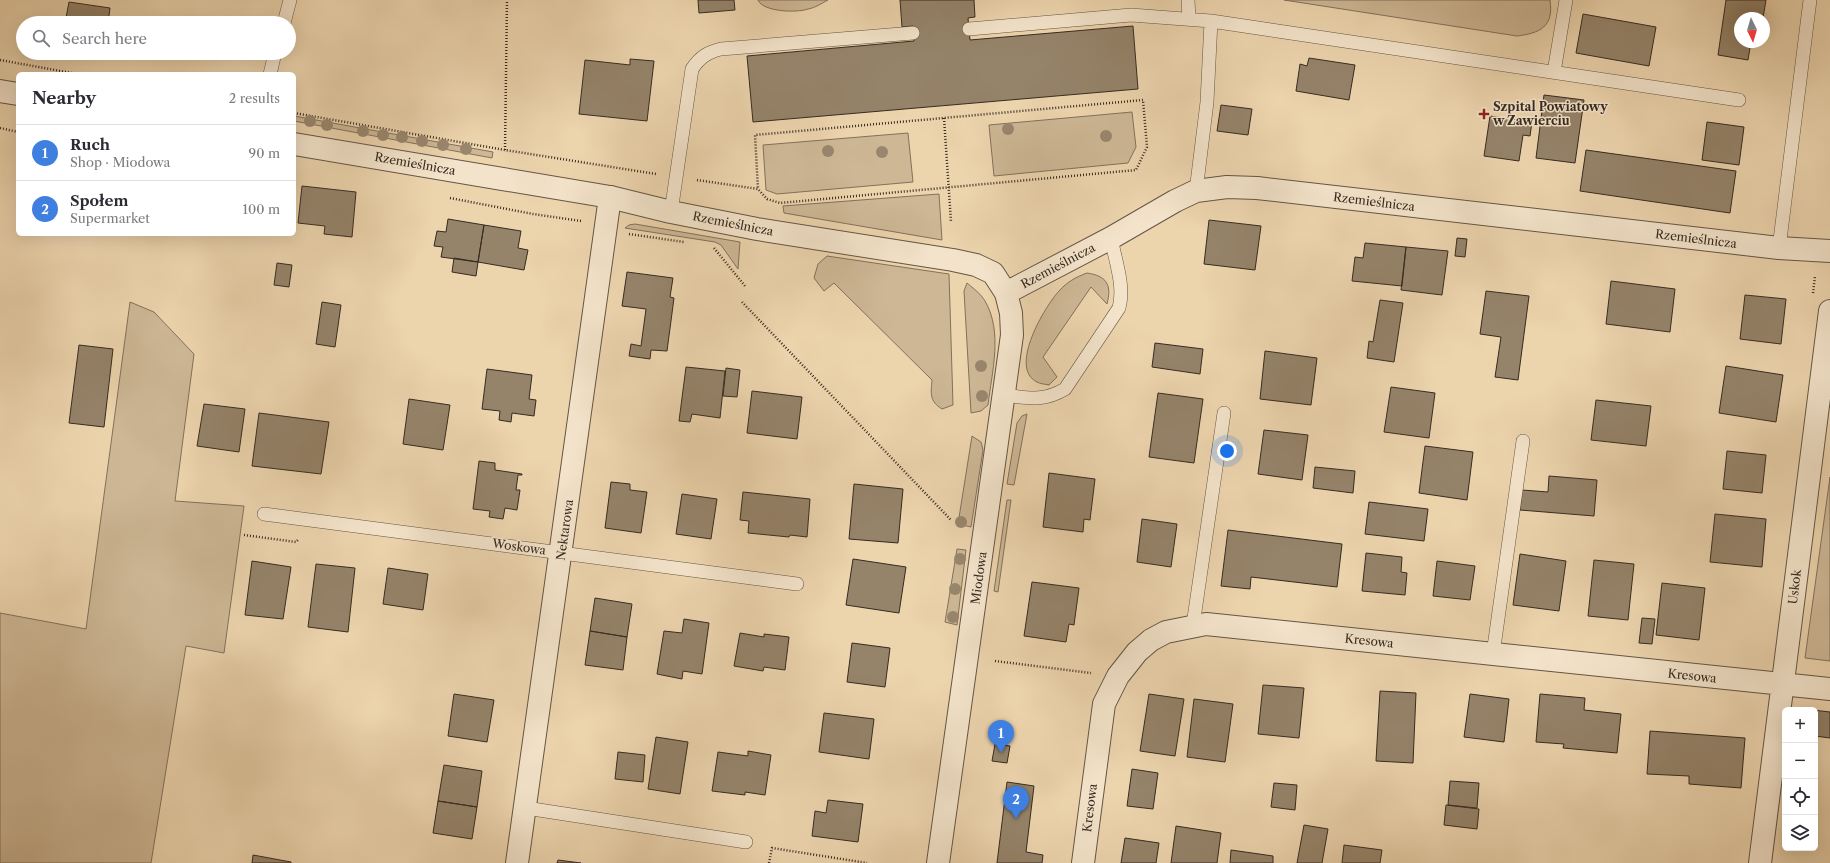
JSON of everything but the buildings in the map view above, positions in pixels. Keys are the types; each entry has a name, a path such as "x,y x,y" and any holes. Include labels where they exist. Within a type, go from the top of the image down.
{"street":[{"path":"0,91 16,94"},
{"name":"Rzemieślnicza","path":"296,144 610,197 671,212 808,238 833,240 976,265 993,273 1006,293 1111,238 1175,201 1196,191 1227,187 1257,188 1779,248 1830,251"},
{"name":"Nektarowa","path":"517,863 562,553 610,197"},
{"name":"Miodowa","path":"938,863 1005,395 1012,335 1011,313 1006,293"},
{"name":"Uskok","path":"1760,863 1830,311"},
{"name":"Kresowa","path":"1083,863 1104,704 1118,676 1137,652 1151,640 1166,632 1193,625 1206,624 1830,690"}],"lane":[{"path":"286,16 290,0"},
{"path":"1188,0 1189,19"},
{"path":"1554,72 1566,0"},
{"path":"1779,248 1810,0"},
{"path":"969,29 1131,15 1211,21 1739,100"},
{"path":"1196,191 1207,102 1211,21"},
{"path":"671,212 692,69 697,61 704,55 721,50 913,33"},
{"path":"270,72 273,60"},
{"path":"1005,395 1036,399 1054,396 1065,389 1118,308 1121,299 1121,287 1111,238"},
{"path":"1193,625 1224,413"},
{"path":"1493,654 1523,441"},
{"name":"Woskowa","path":"264,514 797,584"},
{"path":"526,808 746,842"}],"path":[{"path":"505,150 507,0"},
{"path":"0,60 66,72"},
{"path":"1143,100 1147,147 1136,170 949,187 780,203 766,199 758,189 755,135 1143,100"},
{"path":"296,113 505,150 758,189"},
{"path":"944,118 951,222"},
{"path":"0,128 16,132"},
{"path":"533,214 586,222 593,227 685,243"},
{"path":"708,246 716,248 745,286"},
{"path":"742,302 951,520"},
{"path":"995,661 1118,676"},
{"path":"769,863 772,848 867,863"}],"shaded area":[{"path":"758,0 828,0 816,7 789,11 766,7"},
{"path":"1284,0 1550,0 1551,9 1550,17 1544,27 1532,33 1517,36"},
{"path":"1132,112 1136,147 1128,163 994,176 989,125"},
{"path":"296,116 493,152 492,158 296,121"},
{"path":"908,133 913,182 777,194 766,190 763,145"},
{"path":"939,194 942,240 784,213 783,206"},
{"path":"635,224 740,242 738,269 721,245 715,242 625,228 629,225"},
{"path":"827,256 949,274 953,405 942,409 935,403 931,389 932,380 834,283 824,291 814,278 818,264"},
{"path":"1087,273 1099,276 1106,282 1109,292 1107,304 1091,287 1043,357 1057,377 1049,385 1038,383 1029,375 1026,364 1032,337 1038,323 1059,291 1072,280"},
{"path":"967,283 985,301 994,326 995,339 994,365 988,405 981,411 971,413 964,291"},
{"path":"130,302 154,312 194,354 175,501 244,506 224,653 186,646 151,863 0,863 0,613 86,629"},
{"path":"1027,414 1014,485 1007,484 1017,423 1022,416"},
{"path":"972,436 981,442 983,450 971,527 958,524"},
{"path":"1830,477 1830,661 1805,658"},
{"path":"1007,500 1011,500 998,592 994,591"},
{"path":"957,549 966,550 957,625 945,622"}],"place":[{"name":"Szpital Powiatowy w Zawierciu","path":"1484,114"},
{"name":"Ruch","path":"1001,753"},
{"name":"Społem","path":"1016,819"}]}
